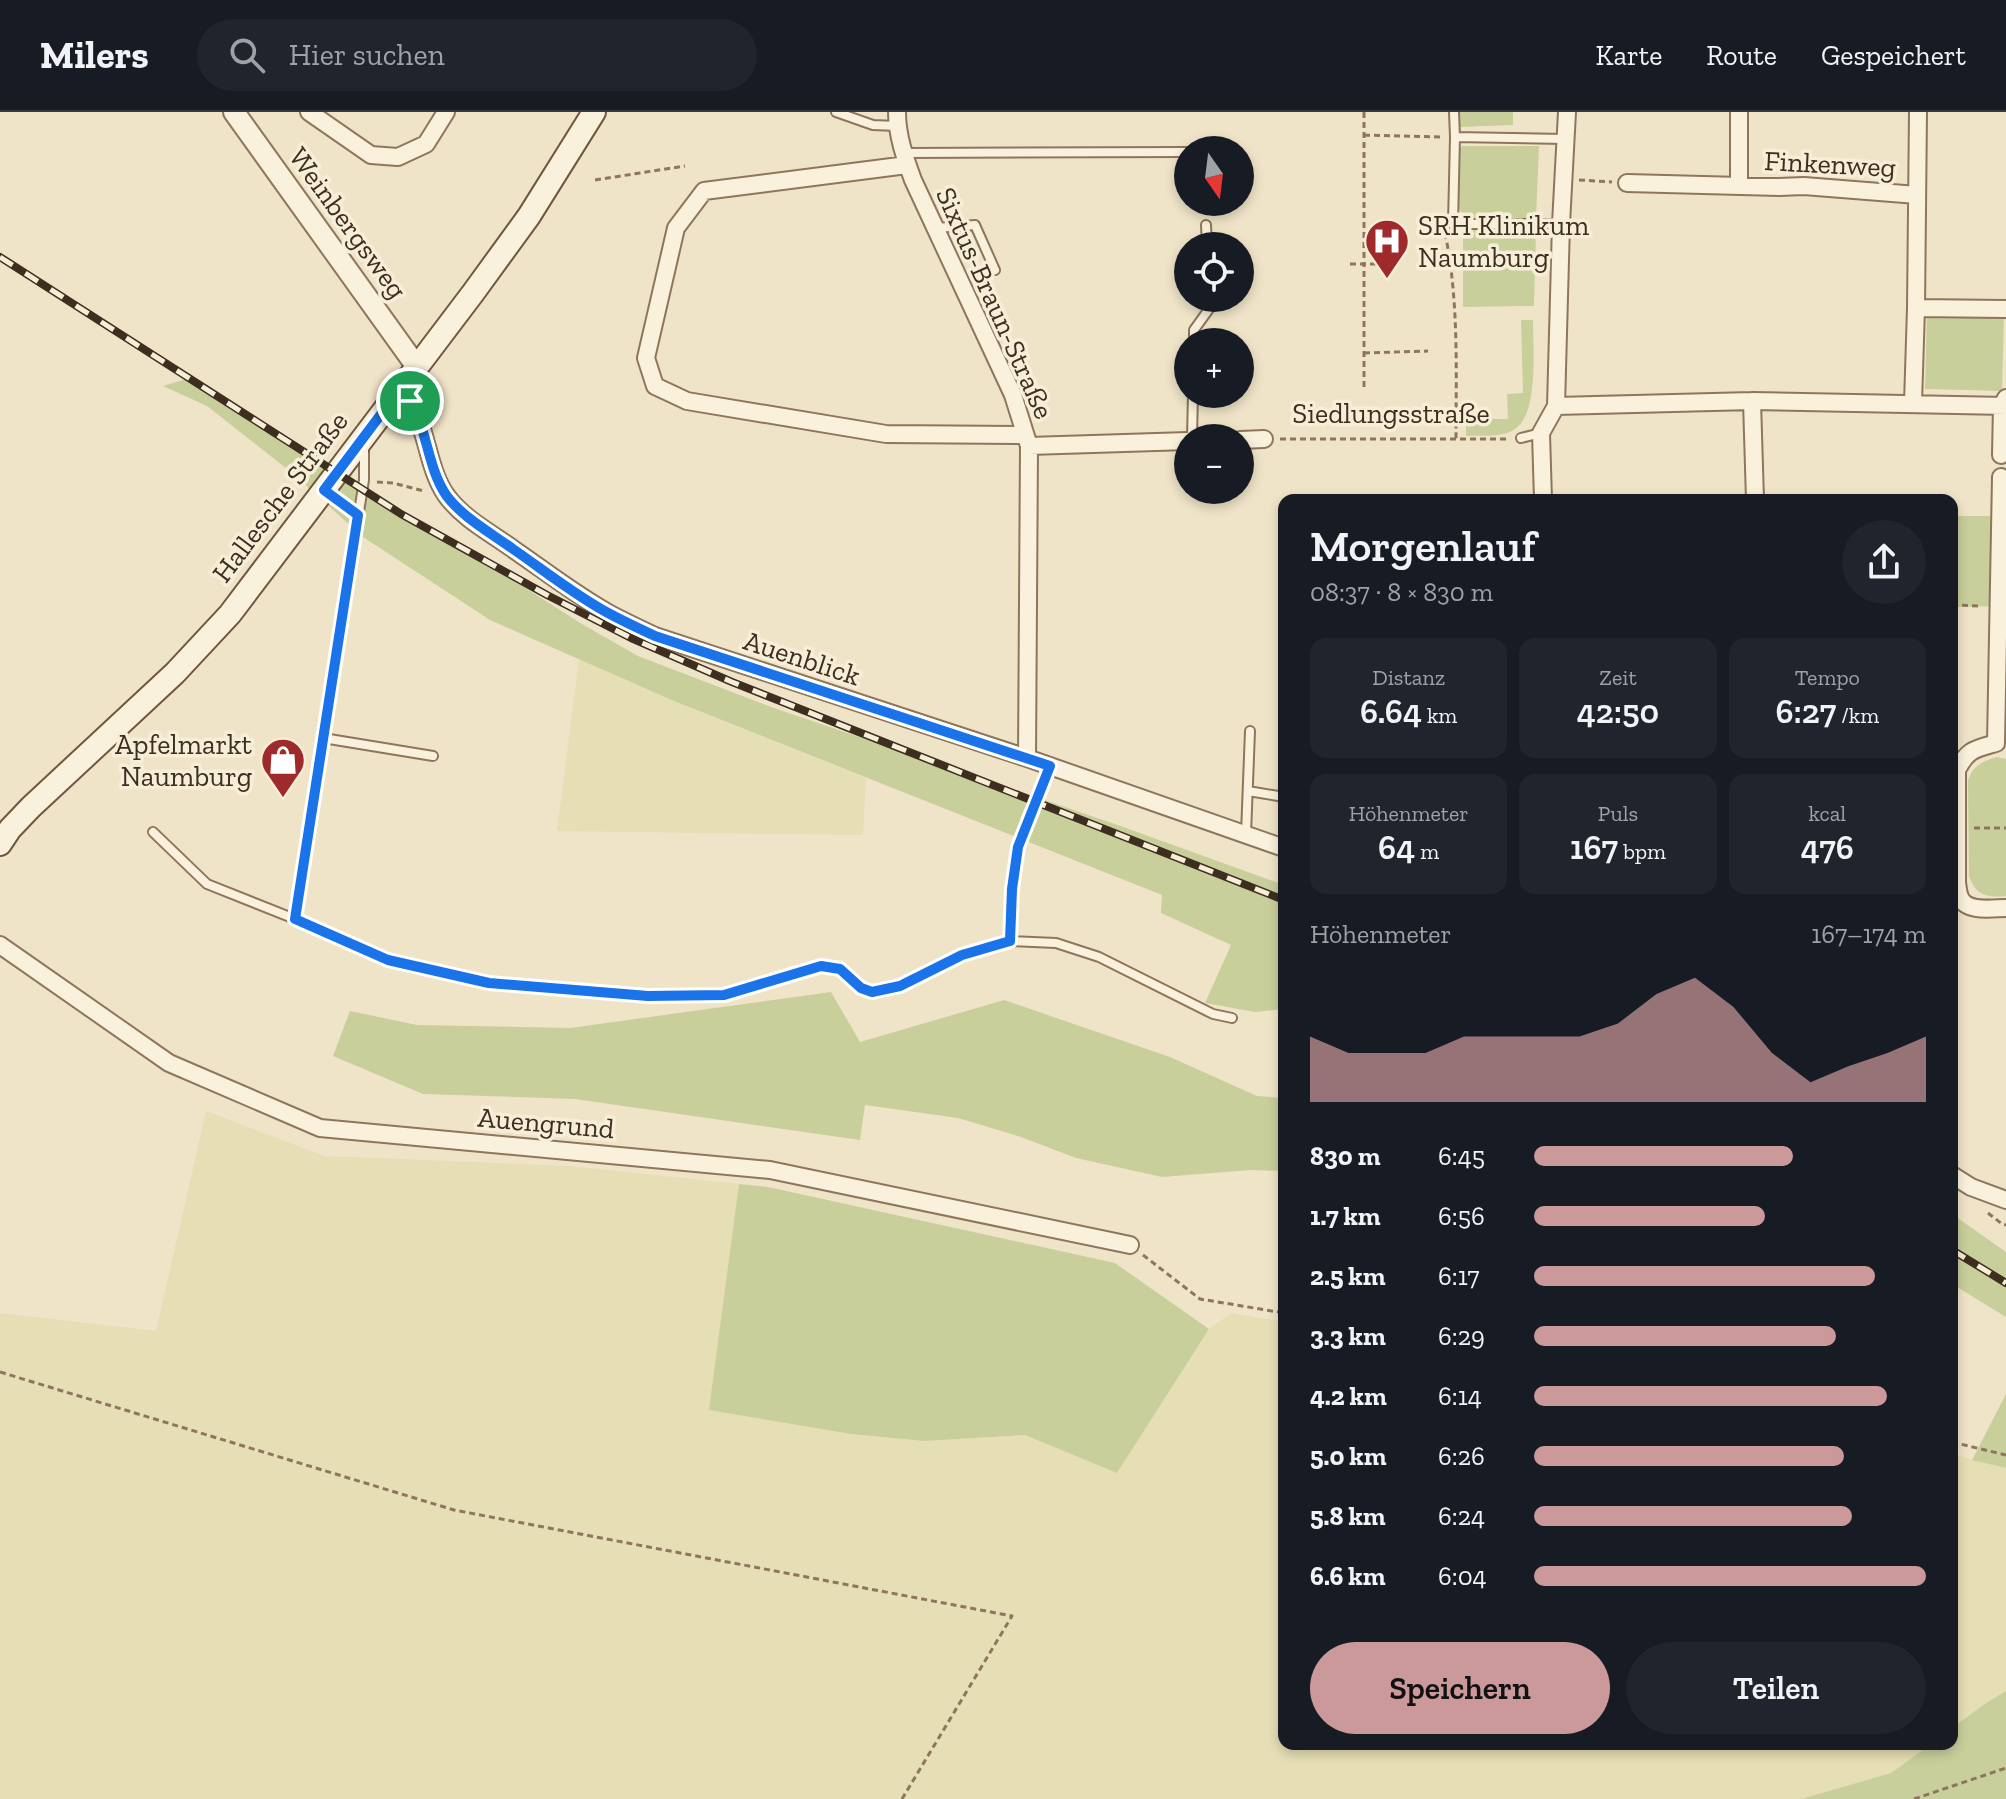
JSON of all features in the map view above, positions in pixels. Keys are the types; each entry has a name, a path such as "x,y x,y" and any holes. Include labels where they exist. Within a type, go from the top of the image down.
{"main road":[{"name":"Hallesche Straße","path":"3,831 202,645 230,614 529,216 594,112"}],"street":[{"name":"Weinbergsweg","path":"234,112 417,367"},
{"path":"309,112 371,155 398,157 426,144 446,112"},
{"path":"1543,494 1541,433 1556,406 1567,112"},
{"name":"Finkenweg","path":"1739,112 1739,185"},
{"path":"1913,403 1918,112"},
{"name":"Sixtus-Braun-Straße","path":"897,119 906,159 1013,395 1027,441 1027,758"},
{"path":"906,159 704,191 676,228 646,358 655,386 687,401 886,434 1027,441 1174,440"},
{"name":"Finkenweg","path":"1627,183 1804,186 1917,195"},
{"path":"1916,308 2006,309"},
{"name":"Auenblick","path":"400,389 417,414 429,460 447,496 488,531 610,614 655,636 1027,758 1278,846"},
{"path":"1556,406 1752,401 2005,403 2001,455"},
{"path":"1752,401 1755,494"},
{"name":"Siedlungsstraße","path":"1254,439 1264,439"},
{"path":"1958,768 1964,756 1975,749 2001,744 2001,477"},
{"path":"1958,890 1959,897 1973,908 2006,908"},
{"name":"Auengrund","path":"0,945 169,1063 320,1128 770,1170 1130,1245"},
{"path":"1958,1179 2006,1200"}],"lane":[{"path":"836,112 873,125 897,119"},
{"path":"1454,112 1453,224 1561,224"},
{"path":"1455,137 1566,139"},
{"path":"906,159 1174,152"},
{"path":"936,228 975,225 995,270"},
{"path":"1206,225 1206,232"},
{"name":"Siedlungsstraße","path":"1521,438 1541,433"},
{"path":"295,919 364,480 364,436"},
{"path":"324,490 358,515"},
{"path":"1246,834 1250,731"},
{"path":"323,738 433,756"},
{"path":"1010,941 1018,847 1050,766"},
{"path":"1248,791 1278,796"},
{"path":"153,832 207,884 388,960 489,983 648,996 724,995 821,966 840,969 861,988 872,992 900,986 962,955 1010,941 1056,943 1099,957 1213,1014 1232,1018"}],"path":[{"path":"1364,112 1364,387"},
{"path":"1364,135 1455,137"},
{"path":"595,180 685,166"},
{"path":"1563,178 1627,183"},
{"path":"1445,221 1450,252 1456,441"},
{"path":"1350,264 1383,264"},
{"path":"1364,353 1428,351"},
{"name":"Siedlungsstraße","path":"1264,439 1495,441 1521,438"},
{"path":"393,483 447,496"},
{"path":"1958,605 2000,606"},
{"path":"1958,828 2006,828"},
{"path":"1130,1245 1200,1299 1278,1312"},
{"path":"0,1372 454,1510 1012,1616 902,1799"},
{"path":"1958,1443 2006,1455"},
{"path":"1914,1799 2006,1768"}],"shaded area":[{"path":"579,659 674,701 866,778 863,835 557,831"},
{"path":"206,1111 324,1156 570,1166 739,1184 710,1410 851,1434 924,1441 1025,1435 1117,1473 1209,1329 1231,1313 1278,1321 1278,1750 1923,1750 1891,1773 1801,1799 0,1799 0,1313 156,1331"},
{"path":"1958,1456 2006,1468 2006,1691 1958,1724"}],"green space":[{"path":"1460,112 1513,112 1513,125 1460,127"},
{"path":"1462,146 1539,146 1536,218 1466,218 1457,206 1458,150"},
{"path":"1463,229 1536,230 1534,306 1463,307"},
{"path":"1927,312 2004,313 2002,391 1925,389"},
{"path":"1521,320 1533,320 1534,346 1531,395 1523,421 1504,434 1466,436 1466,419 1508,419 1507,394 1523,393"},
{"path":"193,377 582,624 638,656 774,708 1278,883 1278,1010 1255,1012 1205,1003 1231,945 1161,913 1162,895 674,701 490,620 363,537 291,472 207,406 163,386"},
{"path":"1958,516 1995,516 2006,606 1958,607"},
{"path":"1997,757 2006,759 2006,896 1988,896 1978,891 1969,876 1968,781 1979,765"},
{"path":"831,992 860,1042 1004,1000 1170,1057 1257,1096 1278,1098 1278,1171 1162,1177 1076,1158 958,1118 865,1105 860,1140 575,1099 423,1094 333,1056 350,1011 417,1025 570,1028"},
{"path":"739,1184 768,1187 1115,1263 1209,1329 1117,1473 1025,1435 924,1441 851,1434 709,1410"},
{"path":"1958,1218 2006,1252 2006,1317 1958,1288"},
{"path":"2006,1394 2006,1468 1972,1460"},
{"path":"2006,1691 2006,1799 1801,1799 1891,1773 1923,1750 1958,1750 1958,1724"}],"railway":[{"path":"0,257 401,514 631,638 732,682 1278,898"},
{"path":"1958,1254 2006,1283"}],"place":[{"name":"SRH Klinikum Naumburg","path":"1387,280"},
{"name":"Apfelmarkt Naumburg","path":"283,799"}],"route":[{"path":"400,389 410,401 417,414 429,460 447,496 488,531 610,614 655,636 762,673 1050,766 1018,847 1012,889 1010,941 962,955 900,986 872,992 861,988 840,969 821,966 724,995 648,996 489,983 388,960 295,919 358,515 324,490 400,389"}]}
